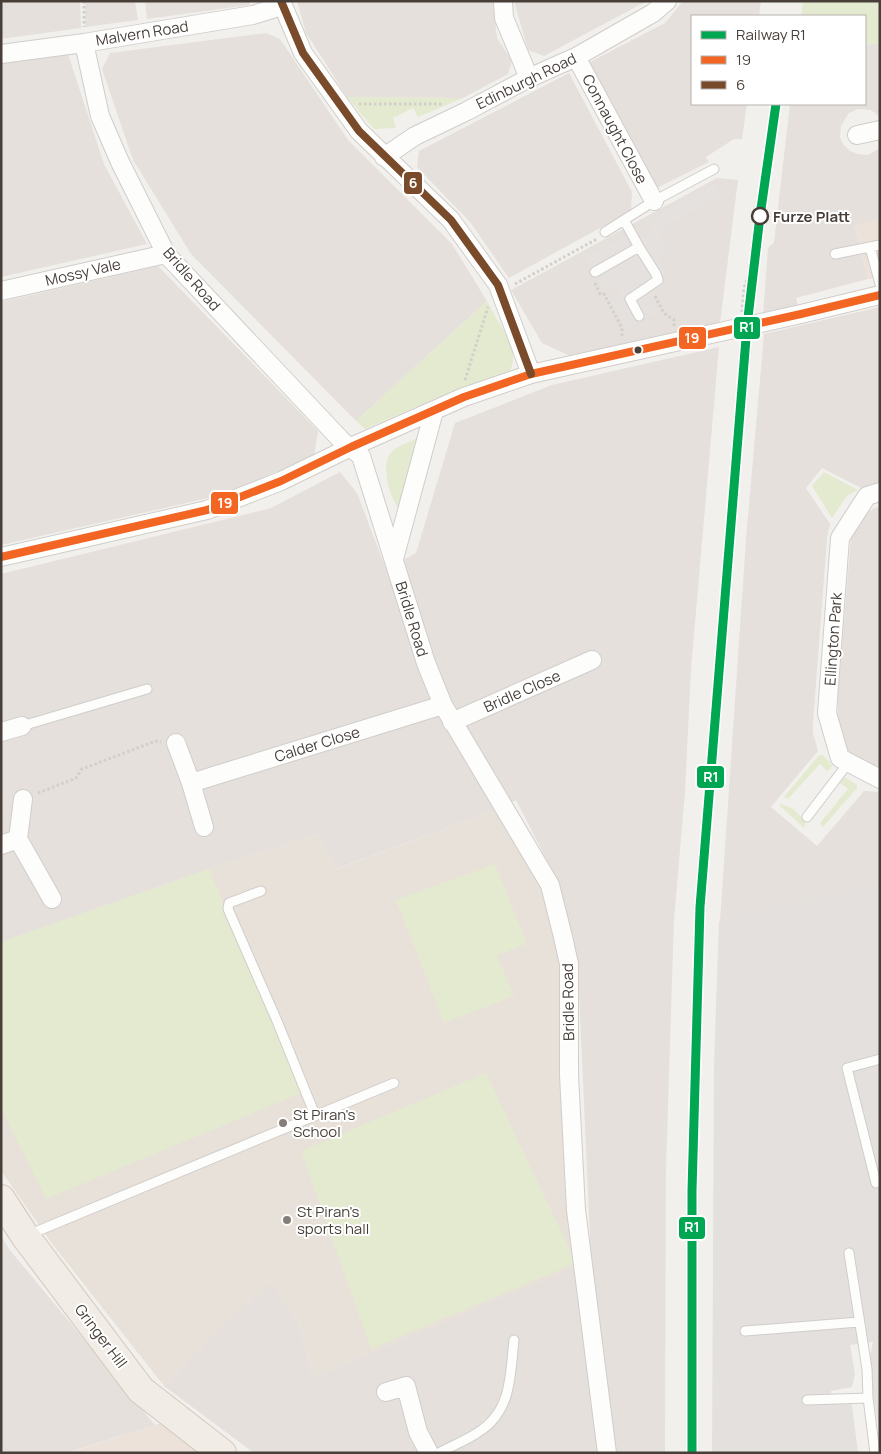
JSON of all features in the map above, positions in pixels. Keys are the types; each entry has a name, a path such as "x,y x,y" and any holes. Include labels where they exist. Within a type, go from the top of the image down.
{"main road":[{"name":"Gringer Hill","path":"1,1199 25,1236 141,1390 222,1453"}],"street":[{"path":"503,1 504,18 529,78"},
{"name":"Edinburgh Road","path":"384,157 414,136 467,111 529,78 576,57 653,13 667,1"},
{"name":"Malvern Road","path":"1,54 84,43 253,15 281,4"},
{"path":"281,4 303,53 359,132 451,220 498,285 531,374"},
{"name":"Bridle Road","path":"84,43 100,116 120,162 166,254 342,441 361,456 426,663 443,705 550,885 569,964 569,1074 576,1210 607,1453"},
{"name":"Connaught Close","path":"576,57 654,201"},
{"path":"857,135 880,130"},
{"name":"Mossy Vale","path":"1,291 166,254"},
{"path":"1,557 207,510 281,481 464,397 531,374 740,328 880,294"},
{"path":"394,559 434,411"},
{"name":"Ellington Park","path":"880,492 867,496 840,538 828,713 840,758 880,779"},
{"name":"Bridle Close","path":"452,722 592,660"},
{"name":"Calder Close","path":"191,784 443,705"},
{"path":"1,732 22,726"},
{"path":"176,743 204,828"},
{"path":"23,799 10,842 52,899"},
{"path":"386,1392 406,1386 418,1432 429,1453"}],"lane":[{"path":"605,232 654,201 714,169"},
{"path":"624,220 658,280 630,299 640,316"},
{"path":"835,254 875,246 880,284"},
{"path":"595,272 640,247"},
{"path":"22,726 147,689"},
{"path":"807,817 849,762"},
{"path":"261,890 234,900 229,903 228,909 277,1021 315,1116"},
{"path":"876,1183 847,1068 880,1059"},
{"path":"25,1236 394,1083"},
{"path":"849,1253 867,1369 868,1398 875,1453"},
{"path":"745,1331 859,1322"},
{"path":"439,1453 478,1433 498,1417 508,1394 514,1340"},
{"path":"807,1400 868,1398"}],"path":[{"path":"84,1 84,43"},
{"path":"338,104 456,104 467,111"},
{"path":"464,397 462,390 489,305 502,294 605,232"},
{"path":"595,272 591,274 600,294 604,294 622,328 624,353"},
{"path":"740,328 744,288 749,274"},
{"path":"650,286 664,313 674,320 674,342"},
{"path":"23,799 76,778 82,769 156,741 176,743"}],"shaded area":[{"path":"1,1 80,1 81,28 1,39"},
{"path":"85,1 135,1 138,20 85,27"},
{"path":"145,1 251,1 249,5 147,19"},
{"path":"297,1 493,1 497,38 512,61 508,74 463,98 347,97 306,33"},
{"path":"514,1 647,1 544,56 528,50"},
{"path":"683,1 761,1 759,15 691,15 691,105 747,105 742,139 734,139 706,157 709,162 657,188 588,63 665,23"},
{"path":"266,33 280,39 348,140 452,244 487,301 356,421 191,254 133,160 102,69 110,53"},
{"path":"880,43 880,117 871,110 858,109 849,113 841,126 840,137 843,144 850,151 858,154 868,155 880,146 880,219 855,226 868,279 796,298 798,306 763,315 768,248 774,242 790,105 866,105 866,45"},
{"path":"68,54 104,164 147,244 1,277 1,63"},
{"path":"569,73 632,192 631,211 509,278 470,222 417,167 419,151"},
{"path":"717,178 738,180 720,323 572,357 542,343 511,290"},
{"path":"716,183 720,195 660,231 668,251 658,258 665,272 663,287 650,294 659,312 626,328 611,300 620,295 616,285 605,291 584,257 624,237 629,244 651,234 649,221"},
{"path":"880,219 880,278 868,279 855,225"},
{"path":"158,266 318,431 314,457 213,497 1,545 1,302"},
{"path":"880,307 880,482 863,489 822,468 806,488 830,524 827,539 813,723 813,733 818,751 771,807 817,846 864,791 880,792 880,883 720,921 746,539 764,334"},
{"path":"719,347 691,669 685,792 674,920 666,1167 665,1453 254,1453 164,1386 270,1281 300,1325 313,1377 591,1260 578,969 558,882 516,800 497,810 335,869 319,834 209,869 1,942 1,574 271,508 340,472 357,493 386,569 416,553 455,423 552,385"},
{"path":"880,507 880,769 876,769 853,757 844,748 838,721 838,695 851,537 862,517 874,508"},
{"name":"St Piran's School","path":"497,810 544,888 563,965 578,1266 313,1377 300,1325 270,1282 164,1386 53,1245 1,1171 1,942 209,869 319,834 336,869"},
{"path":"880,883 880,1435 868,1366 873,1342 850,1345 855,1374 852,1387 831,1391 832,1401 841,1401 852,1405 858,1453 712,1453 714,1064 719,921"},
{"path":"1,1236 9,1249 155,1425 66,1453 1,1453"},
{"path":"167,1421 209,1453 68,1453"}],"green space":[{"path":"803,1 880,1 880,43 866,45 866,15 801,15"},
{"path":"347,97 463,98 418,117 413,108 393,118 396,128 374,129"},
{"path":"487,301 513,348 513,363 509,373 418,406 365,429 356,421"},
{"path":"425,437 399,509 392,498 388,484 386,470 388,457 394,450 410,441"},
{"path":"824,472 858,490 847,496 832,518 812,486"},
{"path":"819,755 823,755 832,765 831,768 827,771 820,764 788,799 784,797"},
{"path":"845,777 857,785 857,788 823,827 820,823 848,789 840,783 842,778"},
{"path":"779,805 792,808 806,821 804,828"},
{"path":"495,864 527,944 497,955 514,996 444,1023 396,900"},
{"path":"209,869 301,1093 46,1199 1,1108 1,942"},
{"path":"486,1073 576,1263 371,1349 301,1151"}],"rail line":[{"name":"R1","path":"692,1453 692,1191 700,907 747,326 776,105"}],"transit line":[{"name":"6","path":"281,1 303,53 359,131 451,220 498,285 531,374"},
{"name":"19","path":"1,557 207,510 281,481 351,447 464,397 531,374 880,295"}],"place":[{"name":"Furze Platt","path":"760,216"},
{"name":"St Piran's School","path":"283,1123"},
{"name":"St Piran's sports hall","path":"287,1220"}]}
